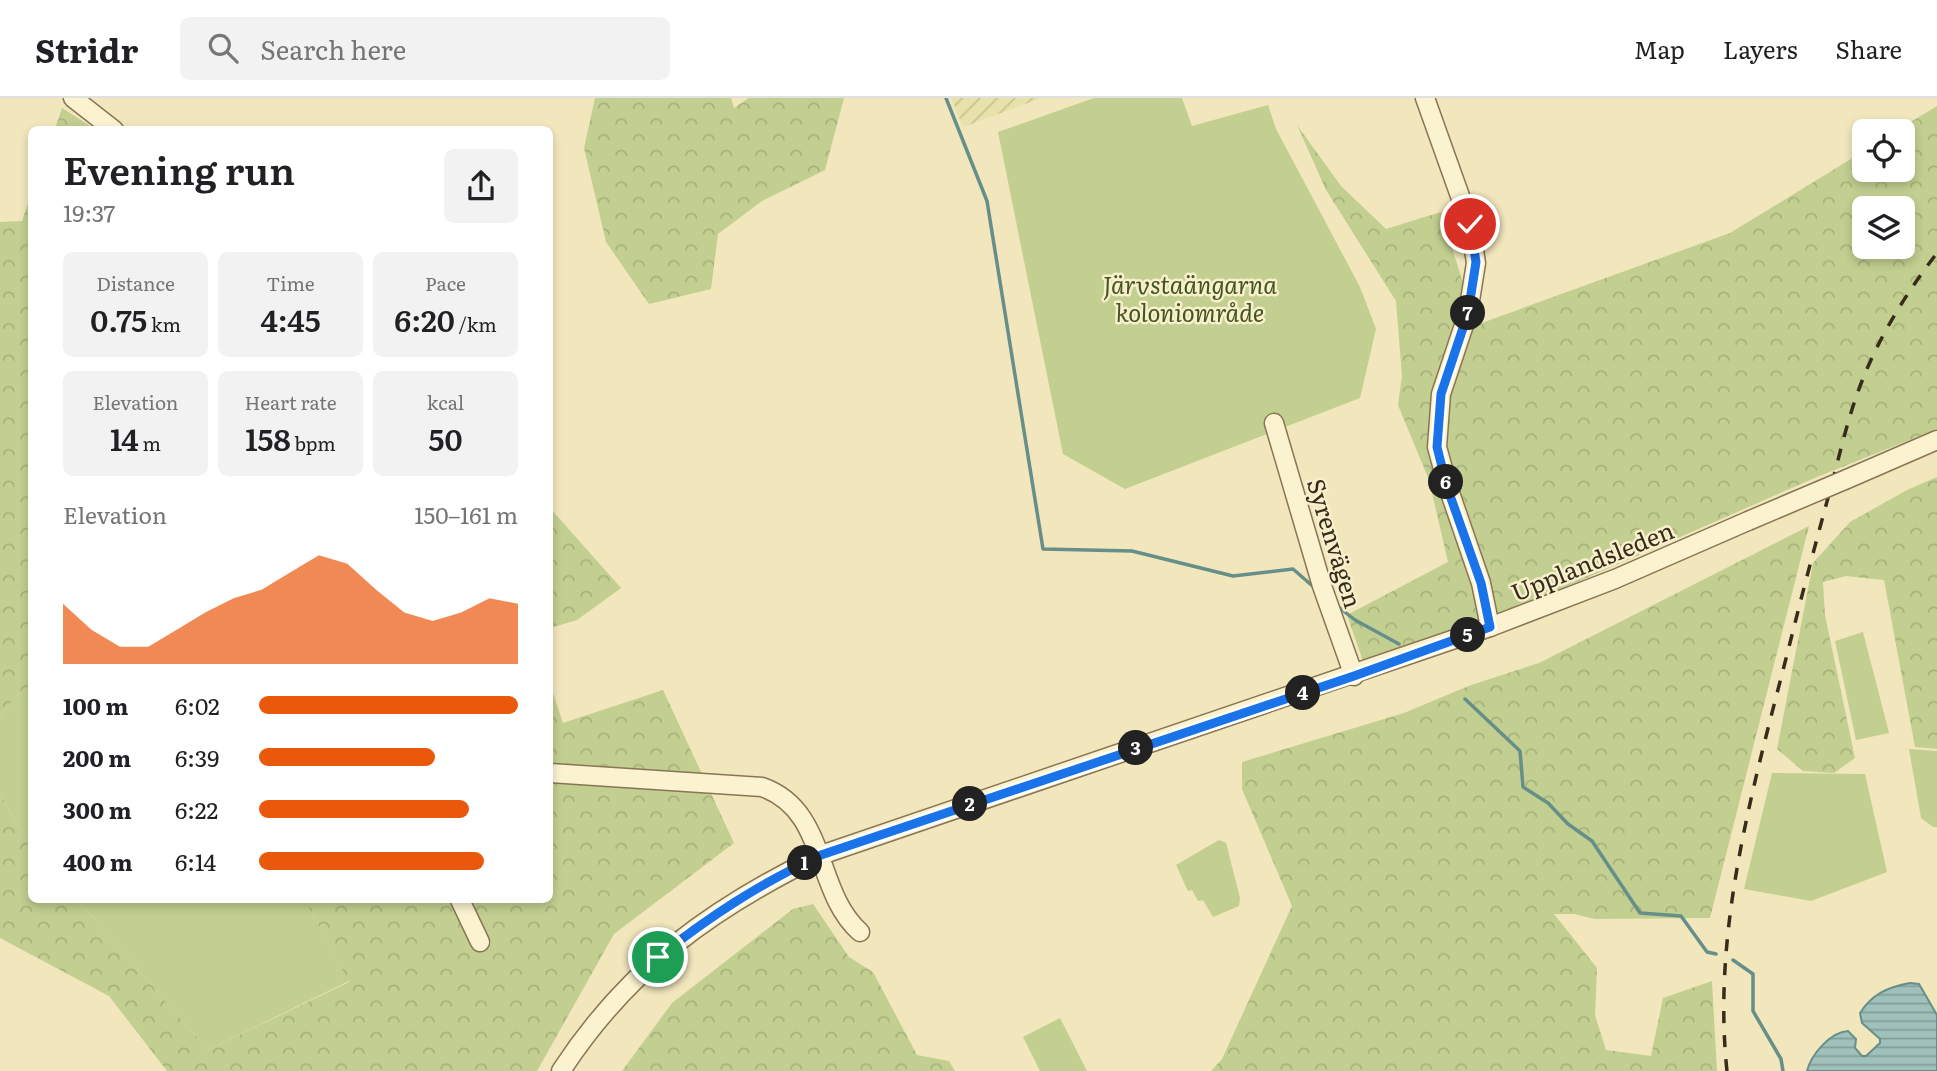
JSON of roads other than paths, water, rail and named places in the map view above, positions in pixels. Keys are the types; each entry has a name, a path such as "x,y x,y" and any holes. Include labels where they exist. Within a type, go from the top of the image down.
{"street":[{"path":"73,98 109,126"},
{"path":"1425,98 1470,224 1476,262 1468,313 1441,394 1437,447 1447,487 1481,583 1490,627"},
{"name":"Syrenvägen","path":"1274,423 1322,586 1354,676"},
{"name":"Upplandsleden","path":"561,1071 595,1023 658,957 737,899 821,855 1354,676 1490,627 1615,579 1937,440"},
{"path":"553,774 762,787 782,796 796,809 821,855 837,900 860,932"},
{"path":"461,903 480,942"}],"water":[{"path":"1910,983 1919,984 1937,1015 1937,1071 1807,1071 1822,1045 1841,1032 1848,1031 1856,1039 1855,1048 1862,1056 1866,1056 1880,1043 1880,1039 1862,1023 1860,1013 1881,992"}],"waterway":[{"path":"946,98 987,201 1043,549 1132,551 1233,576 1293,569 1316,589"},
{"path":"1336,605 1355,620 1399,644"},
{"path":"1465,699 1520,751 1523,787 1548,803 1568,824 1592,841 1640,913 1681,916 1707,952 1716,954"},
{"path":"1733,960 1753,974 1753,1011 1781,1059 1783,1071"}],"railway":[{"path":"1727,1071 1724,1015 1732,903 1753,791 1799,609 1862,381 1895,314 1937,253"}],"park label":[{"name":"Järvstaängarna koloniområde","path":"1190,297"}]}
